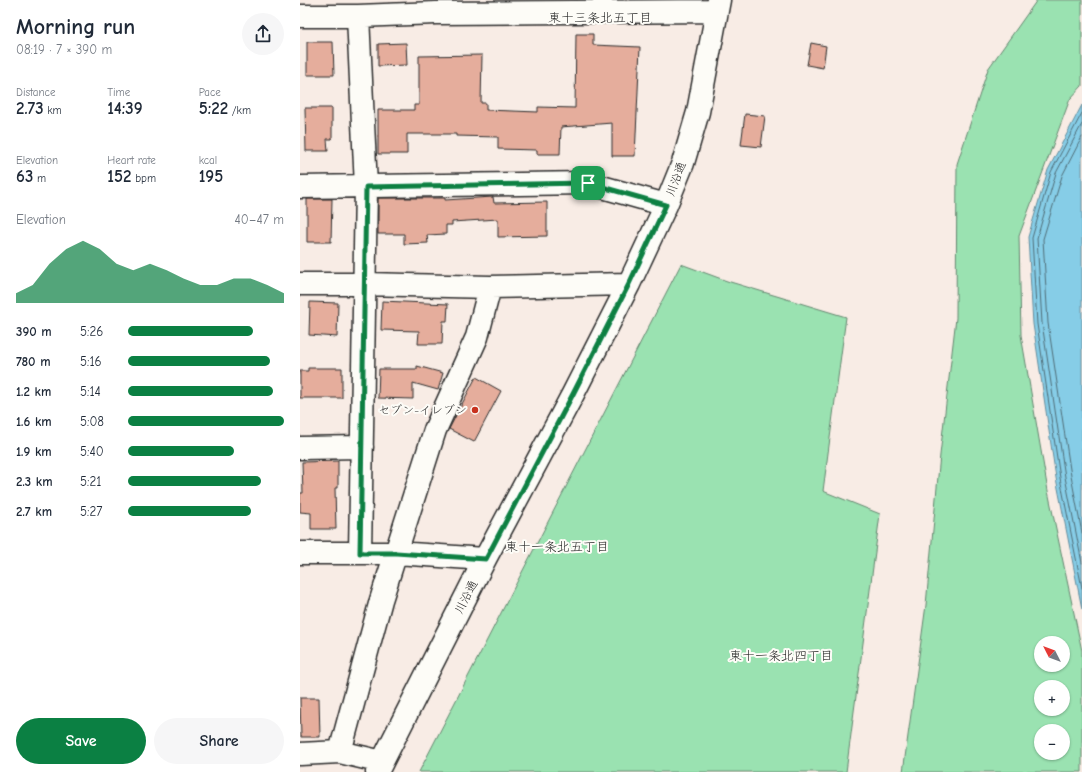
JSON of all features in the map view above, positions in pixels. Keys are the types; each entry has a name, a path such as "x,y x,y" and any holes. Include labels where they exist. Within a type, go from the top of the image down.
{"street":[{"path":"300,16 358,16 436,6 718,5"},
{"name":"川沿通","path":"379,767 486,559 577,387 629,284 666,205 682,163 698,112 718,5"},
{"path":"358,16 366,187 360,553"},
{"path":"300,187 588,183 666,205"},
{"path":"300,284 490,287 629,284"},
{"path":"340,752 381,600 435,430 478,337 490,287"},
{"path":"300,448 362,447"},
{"path":"300,553 396,553 486,559"},
{"path":"300,754 340,752 379,767"}],"green space":[{"path":"1037,0 1082,0 1082,86 1070,99 1019,236 1021,335 1048,491 1082,651 1082,772 903,772 926,605 940,455 956,318 957,164 988,69"},
{"path":"681,264 727,281 846,317 823,491 880,514 846,772 419,772"}],"water":[{"path":"1082,105 1082,609 1056,478 1033,324 1028,237 1048,170"}],"building":[{"path":"576,34 593,34 593,45 640,47 635,156 612,156 612,123 561,127 560,154 537,154 537,150 498,149 498,137 456,136 456,134 407,134 407,154 378,154 378,110 414,110 414,105 419,105 419,56 482,55 481,103 486,103 486,110 538,112 538,107 575,108"},
{"path":"307,42 333,42 334,75 307,75"},
{"path":"406,43 407,65 378,66 378,44"},
{"path":"811,43 826,46 823,68 807,65"},
{"path":"305,108 332,108 332,139 327,139 328,151 306,151"},
{"path":"745,114 765,116 761,147 741,145"},
{"path":"493,197 494,203 547,202 547,236 498,237 498,219 452,222 452,225 446,225 446,234 427,235 428,243 404,244 404,234 378,234 378,198 445,198 445,200"},
{"path":"307,199 332,199 331,242 307,242"},
{"path":"382,301 448,304 447,321 443,321 442,344 418,344 419,331 381,330"},
{"path":"310,302 338,303 337,337 309,335"},
{"path":"417,366 443,373 438,390 413,383 413,399 378,398 379,369 417,369"},
{"path":"308,368 342,368 342,398 300,398 300,371 308,371"},
{"name":"セブン-イレブン","path":"476,377 501,391 474,442 449,429"},
{"path":"338,461 338,488 335,488 336,529 311,529 311,513 300,512 300,493 303,493 302,462"},
{"path":"300,698 319,698 320,737 301,737"}],"place":[{"name":"セブン-イレブン","path":"475,410"}],"district":[{"name":"東十三条北五丁目","path":"600,17"},
{"name":"東十一条北五丁目","path":"557,546"},
{"name":"東十一条北四丁目","path":"781,655"}],"route":[{"path":"588,183 666,205 629,284 486,559 396,553 360,553 366,187 588,183"}]}
